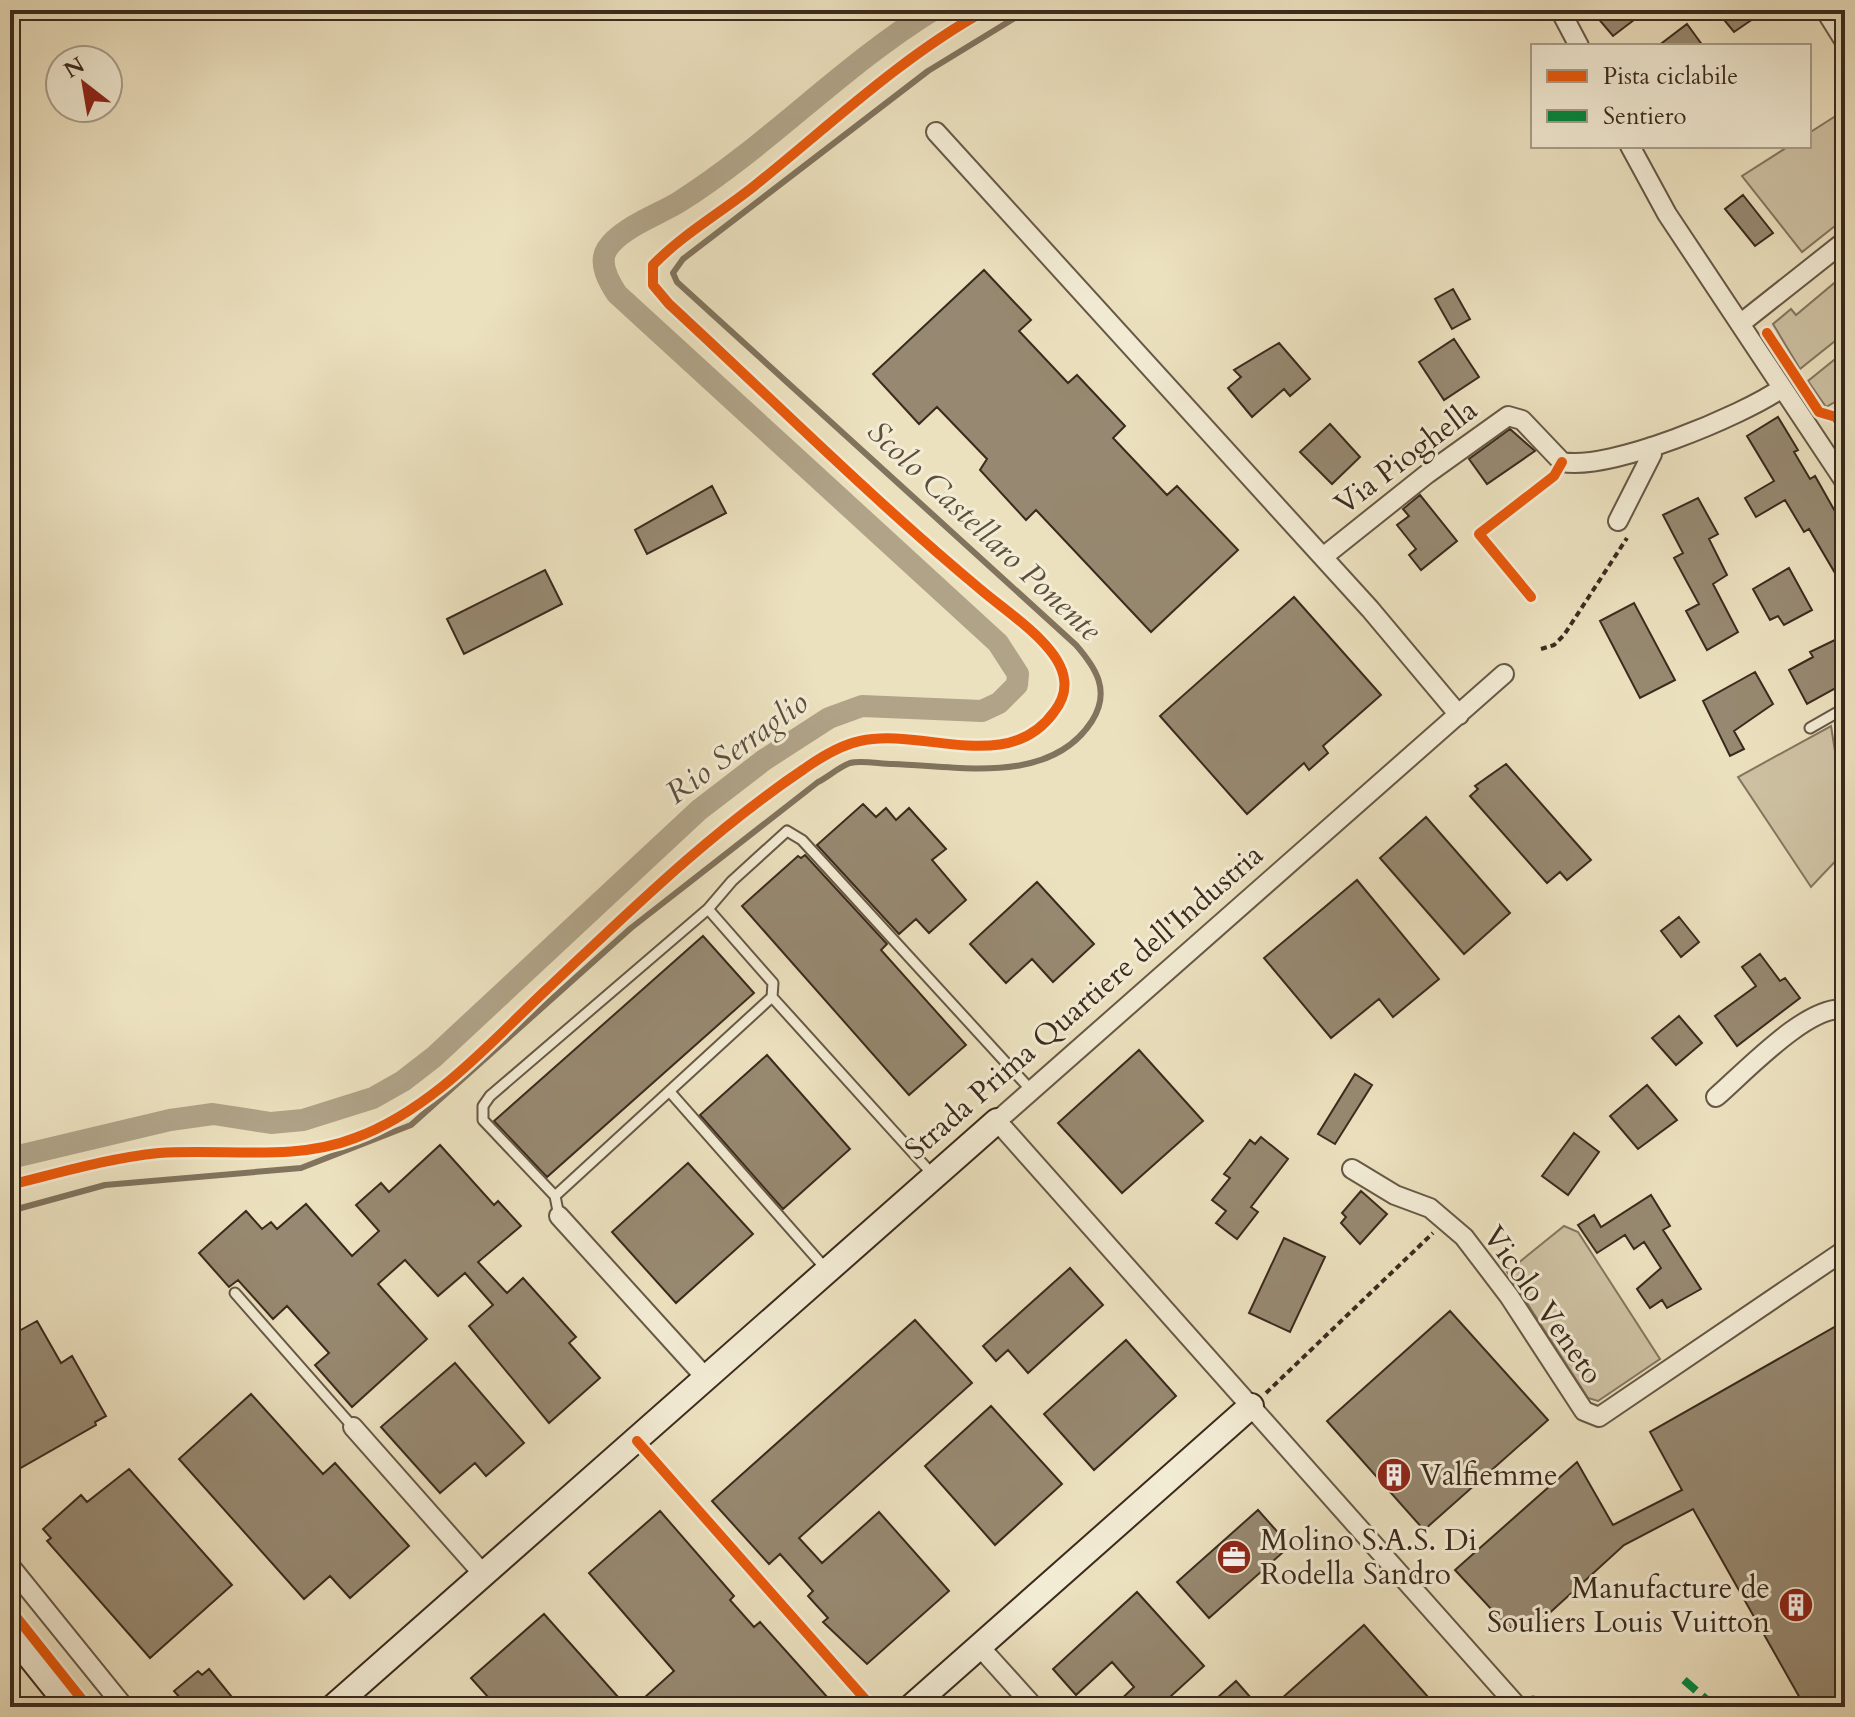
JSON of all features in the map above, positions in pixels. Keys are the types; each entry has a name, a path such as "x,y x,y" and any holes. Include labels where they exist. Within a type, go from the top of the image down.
{"street":[{"path":"1560,10 1578,44"},
{"path":"1825,10 1845,42"},
{"path":"936,132 1323,557 1459,715"},
{"path":"1631,148 1667,214 1845,482"},
{"path":"1740,324 1845,241"},
{"name":"Via Pioghella","path":"1323,557 1427,474 1508,416 1522,420 1550,454 1562,462 1583,463 1651,447 1782,388"},
{"path":"1618,521 1652,454 1651,447"},
{"name":"Strada Prima Quartiere dell'Industria","path":"333,1707 1504,674"},
{"path":"1716,1097 1808,1020 1830,1009 1845,1010"},
{"path":"997,1121 1251,1406 1526,1705"},
{"name":"Vicolo Veneto","path":"1352,1169 1395,1195 1430,1208 1464,1237 1509,1296 1584,1411 1599,1417 1845,1250"},
{"path":"559,1216 706,1378"},
{"path":"911,1707 1251,1406"},
{"path":"353,1427 484,1575"},
{"path":"10,1566 124,1707"},
{"path":"10,1632 70,1707"},
{"path":"979,1646 1034,1707"}],"lane":[{"path":"1810,728 1845,708"},
{"path":"559,1216 555,1196 483,1120 483,1106 502,1085 708,909 732,881 787,831 802,840 1031,1090"},
{"path":"555,1196 772,997 773,983 708,909"},
{"path":"772,997 934,1176"},
{"path":"670,1092 827,1270"},
{"path":"235,1293 353,1427"}],"path":[{"path":"1541,649 1554,645 1564,635 1627,538"},
{"path":"1251,1406 1446,1221"}],"shaded area":[{"path":"1845,110 1845,218 1802,252 1742,176 1786,148 1811,148 1811,132"},
{"path":"1845,274 1845,333 1800,369 1773,324 1791,309 1796,315"},
{"path":"1845,351 1845,417 1835,402 1826,407 1808,381"},
{"path":"1831,726 1841,789 1845,794 1845,851 1811,887 1738,777"},
{"path":"1564,1226 1578,1232 1660,1359 1598,1401 1588,1398 1507,1272"}],"building":[{"path":"1591,10 1647,10 1613,36"},
{"path":"1716,10 1766,10 1734,32"},
{"path":"1687,24 1702,44 1661,44"},
{"path":"1743,195 1773,233 1755,246 1725,209"},
{"path":"984,270 1031,320 1019,331 1068,383 1077,375 1125,426 1113,438 1167,495 1177,486 1238,550 1151,632 1036,510 1026,520 980,470 987,459 937,407 919,424 873,374"},
{"path":"1453,289 1470,319 1452,329 1435,299"},
{"path":"1454,339 1479,377 1444,400 1419,362"},
{"path":"1279,343 1310,379 1290,396 1284,389 1252,417 1228,388 1241,377 1234,370"},
{"path":"1778,417 1798,450 1794,452 1810,479 1815,476 1845,529 1845,590 1809,529 1804,532 1785,500 1756,517 1745,498 1774,481 1747,436"},
{"path":"1330,424 1360,457 1332,484 1300,452"},
{"path":"1510,429 1535,451 1487,484 1469,459"},
{"path":"712,486 726,513 647,554 635,530"},
{"path":"1420,495 1457,541 1421,570 1409,555 1416,549 1397,525 1409,516 1403,509"},
{"path":"1698,498 1718,534 1709,539 1727,575 1713,584 1738,632 1707,650 1686,611 1699,604 1674,558 1683,553 1663,515"},
{"path":"1789,568 1812,610 1784,625 1778,616 1770,620 1753,589"},
{"path":"545,570 562,604 464,654 447,619"},
{"path":"1294,597 1381,695 1323,746 1328,753 1309,770 1304,763 1247,814 1160,716"},
{"path":"1634,603 1675,680 1640,698 1600,621"},
{"path":"1845,635 1845,683 1807,704 1789,670 1813,657 1810,652"},
{"path":"1755,672 1773,704 1734,731 1744,749 1730,756 1703,701"},
{"path":"1506,764 1591,860 1567,880 1560,872 1547,883 1470,796 1478,789 1475,786"},
{"path":"863,804 876,817 886,808 896,820 909,808 946,849 932,860 966,900 929,933 916,919 899,934 817,845"},
{"path":"1426,817 1510,913 1464,954 1380,858"},
{"path":"805,855 887,944 881,950 966,1045 909,1095 742,906 798,856 801,858"},
{"path":"1357,880 1439,979 1393,1017 1379,999 1331,1038 1264,958"},
{"path":"1037,882 1094,944 1053,982 1032,959 1006,983 970,944"},
{"path":"1679,917 1699,942 1681,957 1661,931"},
{"path":"703,936 754,993 547,1177 494,1121"},
{"path":"1760,954 1780,981 1785,978 1800,998 1737,1046 1715,1016 1756,986 1742,967"},
{"path":"1679,1016 1702,1043 1676,1065 1652,1038"},
{"path":"1139,1050 1203,1121 1122,1193 1058,1123"},
{"path":"767,1055 850,1149 783,1209 700,1115"},
{"path":"1355,1074 1372,1085 1335,1144 1318,1134"},
{"path":"1647,1085 1677,1120 1638,1149 1610,1116"},
{"path":"1574,1133 1599,1152 1568,1195 1542,1176"},
{"path":"1261,1137 1288,1159 1251,1207 1258,1212 1237,1239 1216,1223 1226,1211 1212,1200 1230,1178 1224,1174 1250,1140 1255,1144"},
{"path":"440,1145 494,1205 498,1201 521,1226 478,1262 507,1293 523,1278 576,1337 569,1343 600,1378 549,1423 469,1326 493,1305 465,1273 438,1296 405,1260 378,1284 427,1339 352,1407 315,1365 329,1353 287,1306 273,1319 238,1280 229,1287 199,1253 246,1211 262,1229 271,1222 277,1229 306,1204 352,1256 379,1231 356,1205 381,1183 389,1192"},
{"path":"688,1163 753,1234 676,1303 612,1232"},
{"path":"1361,1191 1387,1214 1360,1244 1341,1223 1346,1217 1342,1213"},
{"path":"1651,1195 1670,1226 1663,1230 1701,1289 1667,1308 1662,1300 1650,1308 1637,1289 1661,1268 1644,1242 1634,1249 1625,1235 1597,1253 1578,1225 1594,1215 1601,1227"},
{"path":"1284,1238 1325,1257 1290,1332 1249,1313"},
{"path":"1070,1268 1103,1305 1028,1373 1008,1350 996,1361 983,1346"},
{"path":"1450,1311 1548,1420 1424,1530 1327,1421"},
{"path":"915,1320 972,1383 799,1538 822,1563 879,1512 949,1591 867,1664 823,1622 828,1618 808,1596 813,1591 780,1554 769,1564 712,1501"},
{"path":"37,1321 61,1363 72,1356 106,1416 95,1422 96,1425 10,1474 10,1336"},
{"name":"Manufacture de Souliers Louis Vuitton","path":"1845,1321 1845,1701 1835,1707 1805,1707 1693,1509 1624,1545 1543,1619 1538,1615 1522,1631 1516,1625 1505,1631 1494,1612 1455,1570 1577,1462 1613,1525 1682,1490 1650,1432"},
{"path":"1126,1340 1176,1396 1094,1470 1044,1414"},
{"path":"455,1363 524,1443 486,1476 475,1463 440,1493 381,1427"},
{"path":"251,1394 323,1474 335,1463 409,1546 350,1598 330,1576 304,1599 179,1459"},
{"path":"991,1406 1062,1484 995,1545 925,1466"},
{"path":"129,1469 232,1585 150,1658 47,1541 51,1538 43,1529 81,1495 87,1502"},
{"path":"1258,1510 1290,1546 1209,1618 1177,1582"},
{"path":"660,1511 734,1596 730,1600 754,1627 760,1622 828,1698 818,1707 634,1707 674,1671 589,1573"},
{"path":"1137,1592 1204,1666 1159,1707 1113,1707 1134,1687 1112,1662 1076,1695 1053,1669"},
{"path":"544,1614 627,1707 497,1707 471,1678"},
{"path":"1364,1625 1437,1707 1272,1707"},
{"path":"209,1669 232,1697 220,1707 188,1707 174,1691 198,1671 202,1675"},
{"path":"1236,1681 1259,1707 1207,1707"}],"waterway":[{"name":"Rio Serraglio","path":"10,1158 170,1120 213,1114 271,1123 303,1120 373,1098 403,1081 434,1057 699,810 764,760 829,718 862,706 982,711 999,703 1017,685 1018,674 998,643 617,294 604,266 605,254 613,241 712,180 868,55 933,10"},
{"name":"Scolo Castellaro Ponente","path":"10,1211 105,1185 301,1168 411,1125 631,928 818,782 842,767 860,762 974,768 1028,764 1074,742 1092,721 1100,700 1099,680 1076,645 677,282 673,273 683,259 928,71 1028,10"}],"marked path":[{"path":"1684,1680 1715,1707"}],"cycle path":[{"path":"10,1185 140,1155 308,1150 355,1138 383,1126 409,1111 480,1054 703,846 769,793 824,756 853,743 885,738 989,746 1013,742 1035,731 1054,712 1062,697 1064,679 1060,666 1042,641 861,484 669,304 653,285 653,265 676,244 753,187 924,49 986,10"},
{"path":"1767,333 1819,412 1836,417 1845,431"},
{"path":"1531,597 1479,534 1554,476 1562,462"},
{"path":"637,1441 872,1707"},
{"path":"10,1609 88,1707"}],"place":[{"name":"Valfiemme","path":"1394,1475"},
{"name":"Molino S.A.S. Di Rodella Sandro","path":"1234,1557"},
{"name":"Manufacture de Souliers Louis Vuitton","path":"1796,1605"}]}
